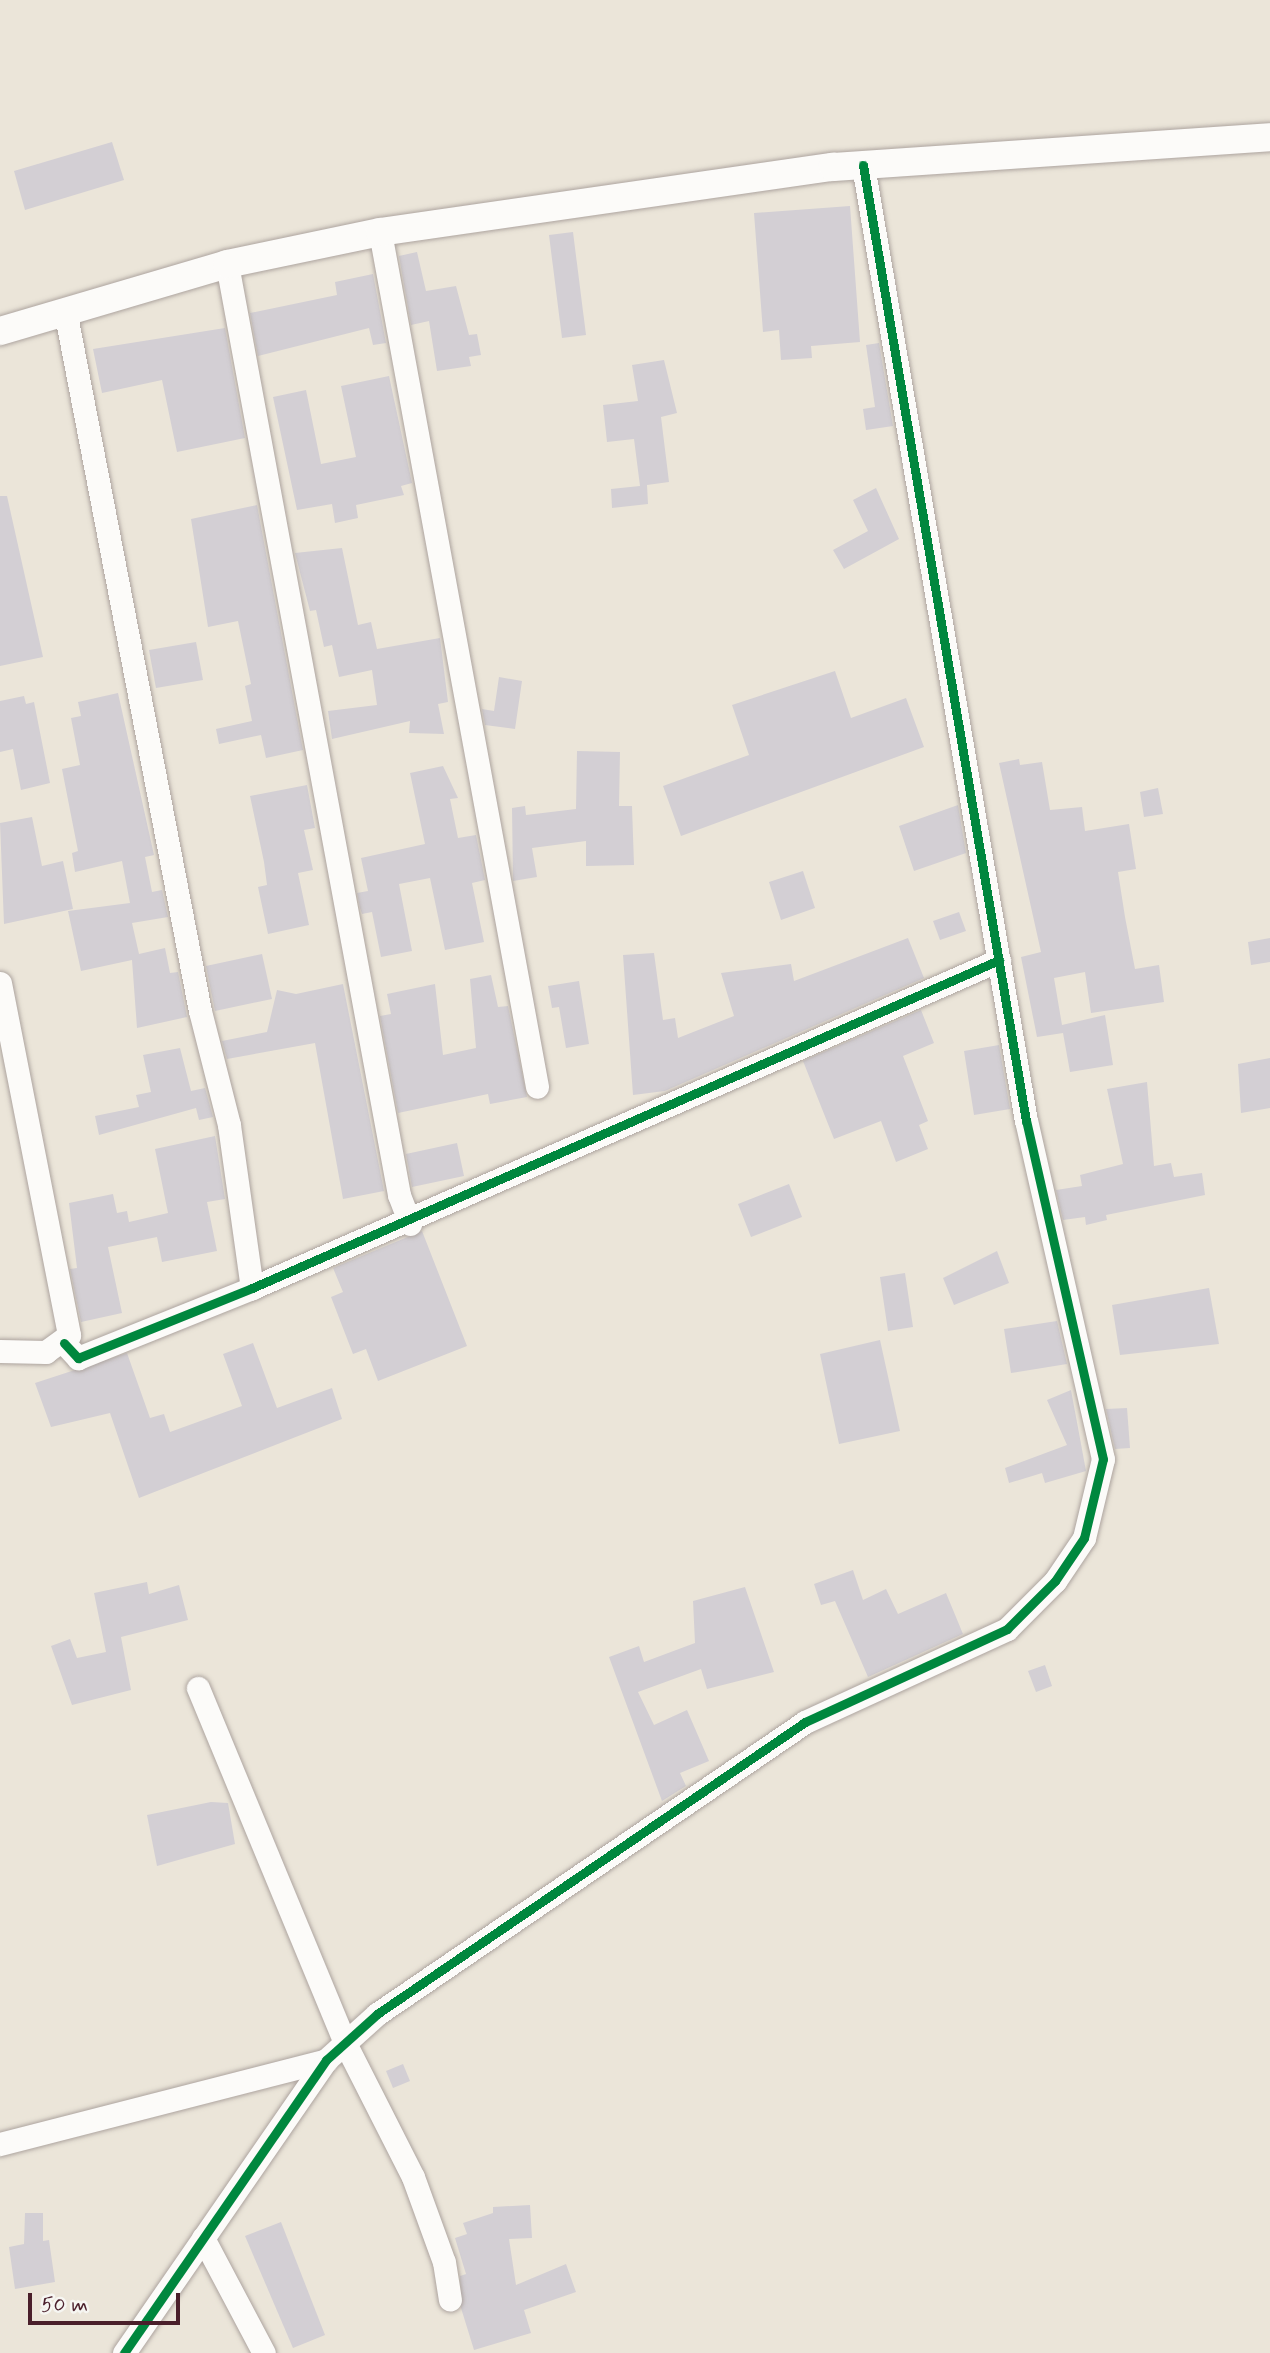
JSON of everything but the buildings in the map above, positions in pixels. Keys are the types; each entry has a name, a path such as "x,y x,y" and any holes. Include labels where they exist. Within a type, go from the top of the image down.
{"main road":[{"path":"0,331 227,264 380,232 863,165 1270,137"}],"street":[{"path":"124,2353 326,2060 377,2014 805,1722 1007,1629 1055,1581 1084,1538 1103,1459 1026,1121 863,165"},
{"path":"380,232 537,1087"},
{"path":"227,264 399,1195 410,1224"},
{"path":"65,310 200,1011 229,1125 251,1288"},
{"path":"64,1343 78,1358 410,1224 999,960"},
{"path":"0,983 69,1335 64,1343 46,1352 0,1351"},
{"path":"198,1688 345,2043 413,2177 444,2262 450,2300"},
{"path":"0,2144 326,2060"},
{"path":"203,2238 264,2353"}],"cycle path":[{"path":"124,2353 326,2060 377,2014 805,1722 1007,1629 1055,1581 1084,1538 1103,1459 1026,1121 863,165"},
{"path":"64,1343 78,1358 252,1288 999,960"}]}
